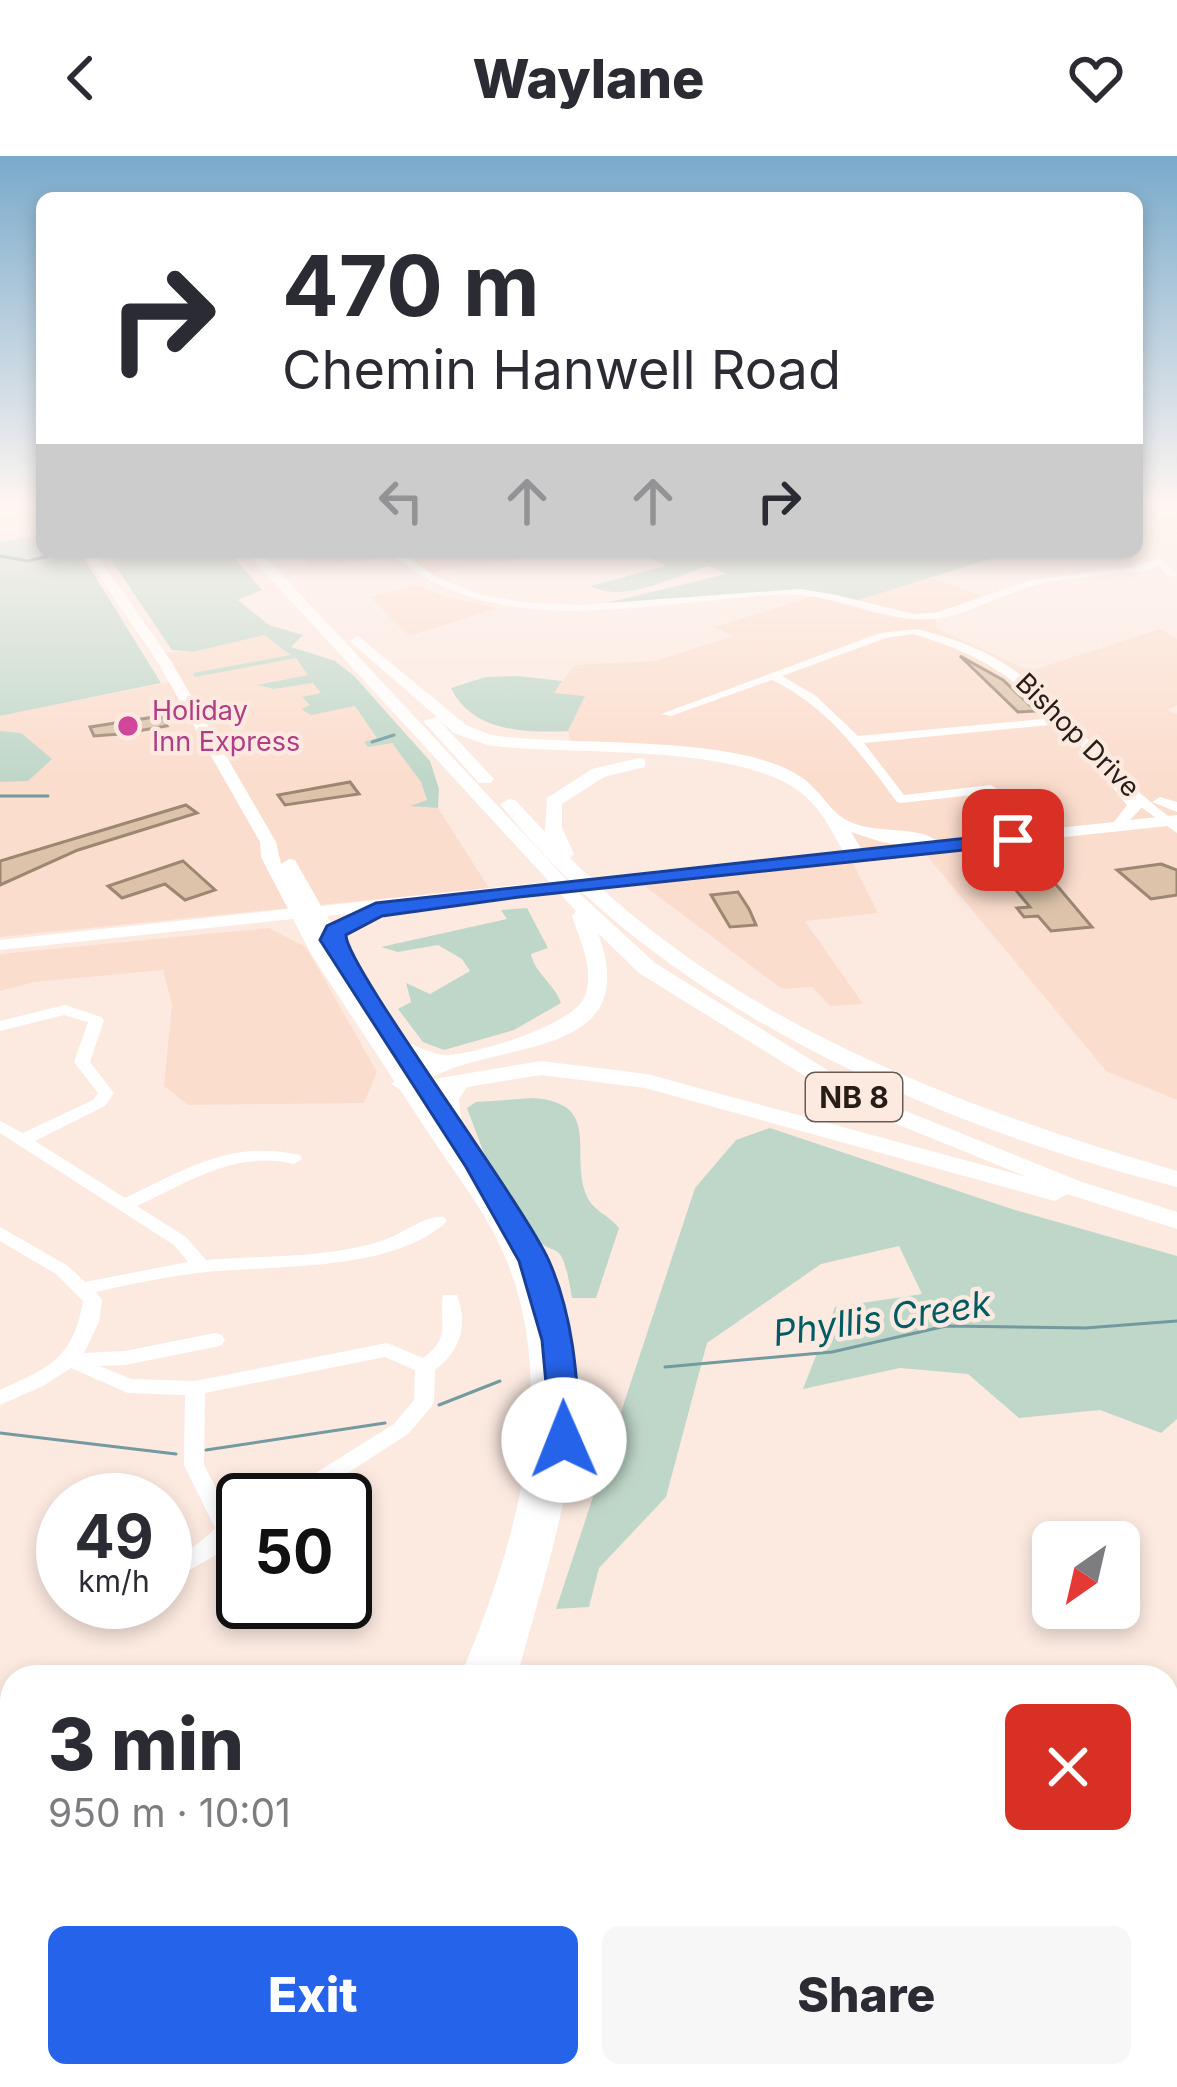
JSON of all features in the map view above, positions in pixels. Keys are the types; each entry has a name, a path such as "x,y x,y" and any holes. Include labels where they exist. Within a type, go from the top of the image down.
{"highway":[{"name":"NB 8","path":"296,597 573,898 678,990 863,1102 1073,1187 1171,1219"},
{"name":"NB 8","path":"317,597 568,868 681,962 782,1024 990,1118 1177,1179"},
{"path":"358,640 460,729 487,740 744,761 810,790 834,820 851,853"},
{"path":"568,868 551,814 553,802 562,793 615,767 679,760 724,764 782,784 808,803 851,853"},
{"path":"834,820 886,837 928,841"},
{"path":"416,1081 528,1045 588,1009 598,992 601,954 573,898"},
{"path":"403,1048 456,1071 541,1068 647,1081 1017,1185 1171,1219"},
{"path":"449,1119 447,1100 456,1071"}],"main road":[{"path":"120,597 164,662 268,842 269,856 295,888 321,939 416,1081 520,1262 544,1364 540,1472 527,1533 479,1665"},
{"path":"1100,762 1136,805 1121,820"},
{"path":"0,945 1171,816"},
{"path":"851,853 917,851 1171,816"},
{"path":"295,888 368,907"},
{"path":"251,919 295,888"},
{"path":"321,939 368,907"},
{"path":"251,919 321,939 403,1048 416,1081 449,1119 534,1261 558,1340 564,1395 558,1485 506,1665"}],"street":[{"path":"481,597 507,604 581,605 707,597"},
{"path":"799,597 850,605 890,628 914,632 994,597"},
{"path":"837,597 914,616"},
{"path":"668,714 914,616"},
{"name":"Bishop Drive","path":"914,616 936,622 1022,665 1100,762 1171,816"},
{"name":"Bishop Drive","path":"914,632 999,660 1171,816"},
{"path":"772,676 808,690 857,740 901,799 991,789"},
{"path":"857,740 1069,720"},
{"path":"0,1026 64,1010 96,1020 82,1062 106,1093 99,1103 23,1140"},
{"path":"0,1126 180,1241 201,1266"},
{"path":"125,1205 232,1160 277,1152 294,1159"},
{"path":"85,1288 201,1266 371,1249 419,1235 438,1221"},
{"path":"0,1233 62,1270 93,1300 87,1339 71,1360 0,1398"},
{"path":"424,1367 444,1354 457,1333 450,1299"},
{"path":"71,1360 125,1358 215,1340"},
{"path":"71,1360 128,1386 195,1388 387,1351 424,1367"},
{"path":"332,1473 401,1429 424,1402 424,1367"},
{"path":"195,1388 194,1465 216,1512"}],"shaded area":[{"path":"370,597 446,597 498,608 409,636"},
{"path":"811,597 985,597 936,616 936,628 1030,671 1160,629 1177,639 1177,705 1167,710 1177,714 1177,1100 1106,1071 922,850 850,853 847,834 792,779 697,755 573,750 568,731 585,696 553,693 575,665 654,661 734,636 714,627"},
{"path":"264,635 293,655 194,674 296,658 309,675 261,684 275,689 313,683 322,693 303,698 311,705 302,708 311,714 355,706 378,738 366,742 368,747 392,742 421,782 427,801 413,805 438,808 489,888 0,937 0,782 28,781 21,733 0,731 0,716 175,681 158,652 193,652"},
{"path":"848,853 878,913 805,921 863,1004 830,1006 812,987 782,989 634,878"},
{"path":"269,928 306,947 377,1072 364,1103 188,1105 164,1086 172,1005 163,970 34,982 0,991 0,954"}],"green space":[{"path":"0,597 108,597 161,683 0,716"},
{"path":"136,597 245,597 238,600 269,625 303,635 291,647 335,661 354,676 430,761 439,789 438,808 410,806 427,800 421,782 392,743 368,747 364,742 377,738 355,706 311,715 301,709 310,705 302,697 321,693 313,683 274,689 257,685 308,675 296,658 195,677 193,673 291,655 264,635 193,652 172,650"},
{"path":"630,597 706,597 602,604"},
{"path":"486,677 562,681 554,693 585,696 568,731 502,727 472,714 451,688"},
{"path":"0,731 21,733 52,759 28,781 0,782"},
{"path":"527,908 548,948 531,954 533,961 561,1003 514,1030 444,1050 423,1042 398,1009 411,1002 406,983 430,994 470,971 462,959 438,945 398,952 381,947 507,919 501,910"},
{"path":"534,1098 569,1109 580,1132 586,1194 619,1228 596,1298 572,1298 560,1255 535,1239 515,1215 467,1108 476,1102"},
{"path":"770,1128 1015,1210 1177,1256 1177,1419 1161,1433 1100,1410 1019,1418 968,1374 900,1368 803,1389 835,1307 922,1294 899,1246 821,1264 707,1343 666,1497 599,1568 589,1607 556,1609 695,1188 736,1140"}],"building":[{"path":"960,656 1003,680 1036,711 1018,712"},
{"name":"Holiday Inn Express","path":"161,716 167,726 94,736 90,727"},
{"path":"350,782 359,794 285,805 278,795"},
{"path":"186,805 197,813 78,850 0,885 0,861"},
{"path":"183,861 215,890 185,900 165,884 122,898 108,886"},
{"path":"1161,864 1177,870 1177,895 1151,899 1117,870"},
{"path":"1049,877 1092,927 1051,931 1038,916 1024,917 1017,908 1030,907 1009,882"},
{"path":"738,892 756,925 730,927 711,895"}],"waterway":[{"path":"372,742 394,735"},
{"path":"0,796 48,796"},
{"name":"Phyllis Creek","path":"665,1367 832,1352 946,1326 1085,1328 1177,1321"},
{"name":"Phyllis Creek","path":"439,1405 500,1381"},
{"name":"Phyllis Creek","path":"206,1450 385,1423"},
{"name":"Phyllis Creek","path":"0,1433 176,1454"}],"place":[{"name":"Holiday Inn Express","path":"128,726"}],"route":[{"path":"564,1440 558,1340 534,1261 480,1167 351,973 332,940 336,931 376,910 493,898 519,890 1013,840"}]}
